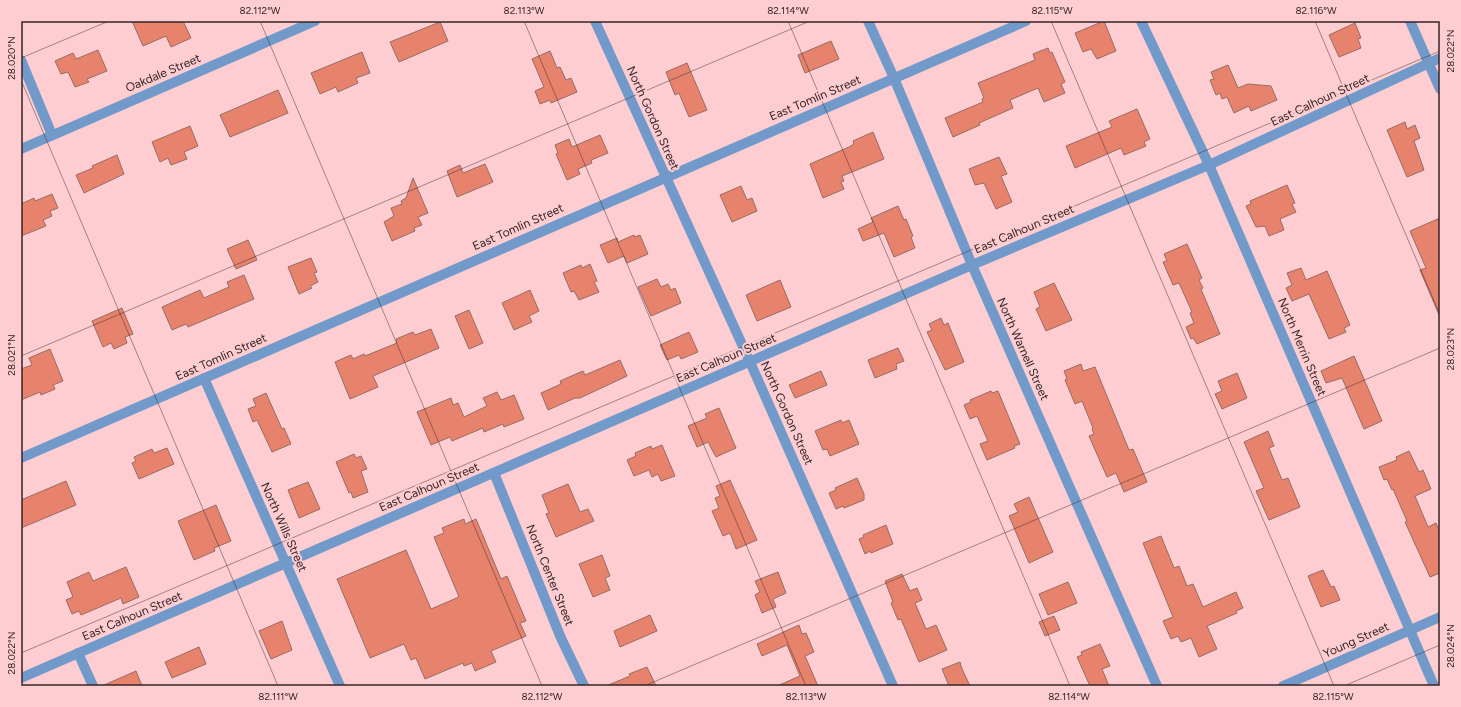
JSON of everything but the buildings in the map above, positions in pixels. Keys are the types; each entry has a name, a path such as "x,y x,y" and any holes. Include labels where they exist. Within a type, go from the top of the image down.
{"street":[{"name":"Oakdale Street","path":"21,149 315,21"},
{"name":"North Gordon Street","path":"595,21 750,362 893,686"},
{"name":"North Warnell Street","path":"868,21 894,78 972,265 1157,686"},
{"name":"East Tomlin Street","path":"21,458 1026,21"},
{"name":"North Merrin Street","path":"1141,21 1210,165 1409,631 1434,686"},
{"path":"1410,21 1440,89"},
{"name":"East Calhoun Street","path":"21,678 972,265 1210,165 1440,58"},
{"path":"21,60 52,135"},
{"name":"North Wills Street","path":"204,378 340,686"},
{"name":"North Center Street","path":"494,473 561,638 584,686"},
{"name":"Young Street","path":"1283,686 1440,617"},
{"path":"78,653 93,686"}]}
